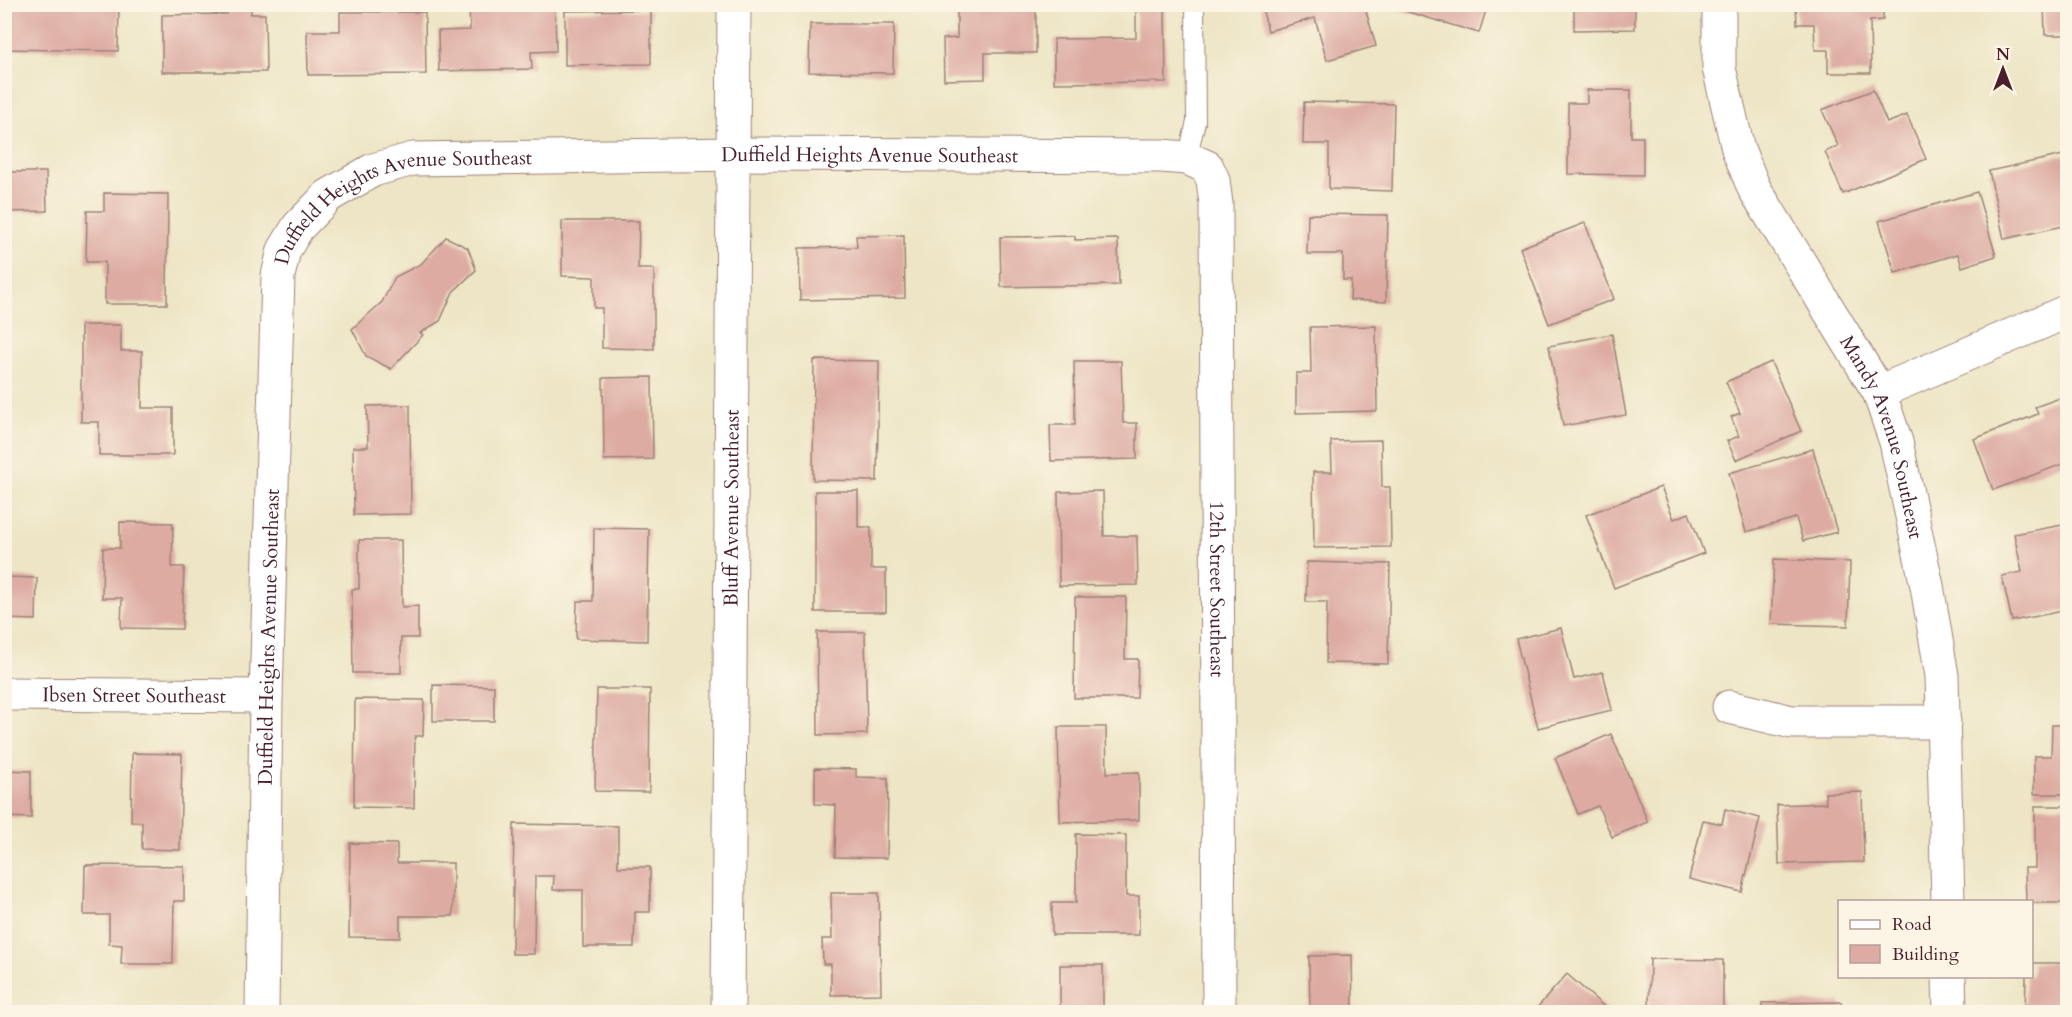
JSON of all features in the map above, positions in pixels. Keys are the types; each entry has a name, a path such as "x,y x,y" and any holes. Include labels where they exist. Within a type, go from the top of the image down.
{"street":[{"name":"Bluff Avenue Southeast","path":"728,1012 734,4"},
{"name":"Mandy Avenue Southeast","path":"1719,4 1719,68 1737,149 1754,188 1879,392 1896,442 1927,586 1942,676 1948,900"},
{"name":"Duffield Heights Avenue Southeast","path":"262,1012 266,696 278,276 284,250 298,227 328,196 348,182 373,170 413,159 734,154 1161,156 1197,162"},
{"name":"12th Street Southeast","path":"1197,162 1213,180 1216,204 1219,1012"},
{"path":"1879,392 2067,311"},
{"name":"Ibsen Street Southeast","path":"4,693 266,696"},
{"path":"1729,706 1792,722 1944,722"},
{"path":"1949,978 1950,1012"}],"lane":[{"path":"1195,4 1197,162"}],"building":[{"path":"4,4 119,6 118,51 4,49"},
{"path":"227,4 251,4 251,14 265,14 266,72 162,72 162,15 227,14"},
{"path":"555,4 556,51 531,52 532,69 439,71 438,31 470,30 469,6"},
{"path":"1261,4 1364,4 1376,46 1327,60 1315,18 1268,31"},
{"path":"1391,4 1488,4 1479,33 1391,7"},
{"path":"1574,4 1635,4 1635,29 1574,30"},
{"path":"2044,4 2068,4 2068,35 2045,35"},
{"path":"957,5 1036,5 1036,53 985,53 985,79 944,80 943,39 957,38"},
{"path":"1136,5 1165,5 1166,82 1054,83 1054,39 1136,38"},
{"path":"1796,5 1883,5 1883,20 1870,21 1871,73 1828,73 1828,50 1815,50 1814,24 1797,24"},
{"path":"651,10 651,64 565,65 565,11"},
{"path":"340,12 425,12 426,74 308,75 307,31 340,31"},
{"path":"810,24 894,24 893,73 809,72"},
{"path":"1587,90 1631,90 1631,137 1643,137 1643,175 1568,174 1568,103 1587,103"},
{"path":"1873,90 1887,123 1907,115 1926,159 1843,194 1825,152 1838,146 1822,110"},
{"path":"1304,102 1394,104 1392,191 1329,189 1329,144 1303,144"},
{"path":"2068,154 2068,225 2004,239 1989,171"},
{"path":"5,172 46,172 47,211 6,212"},
{"path":"1977,192 1996,256 1962,267 1958,254 1895,273 1879,221"},
{"path":"104,193 168,194 167,304 105,304 105,262 86,262 87,211 104,211"},
{"path":"1308,214 1388,215 1386,302 1350,300 1351,280 1343,280 1343,254 1307,254"},
{"path":"562,221 639,221 638,269 654,269 654,349 602,348 602,308 594,308 594,277 562,276"},
{"path":"1585,223 1614,299 1549,324 1520,248"},
{"path":"904,235 905,298 800,300 799,248 857,247 856,236"},
{"path":"1075,236 1075,240 1118,239 1119,285 1001,287 1000,237"},
{"path":"446,237 468,248 476,270 453,292 440,321 420,333 423,335 391,369 366,356 352,329 382,302 395,277 421,264"},
{"path":"81,325 121,325 121,351 142,351 142,408 173,408 173,455 99,455 99,422 81,422"},
{"path":"1376,326 1377,411 1296,413 1296,373 1311,373 1310,327"},
{"path":"1612,334 1626,415 1563,426 1549,346"},
{"path":"814,360 879,361 877,481 813,480"},
{"path":"1074,361 1121,361 1123,423 1137,423 1137,459 1051,461 1050,425 1075,425"},
{"path":"1771,362 1801,431 1736,460 1727,441 1739,436 1731,417 1740,413 1726,382"},
{"path":"652,377 653,459 604,460 603,378"},
{"path":"2068,395 2068,462 1993,490 1974,439 2038,414 2035,407"},
{"path":"410,405 411,514 354,515 353,447 368,447 367,406"},
{"path":"1381,440 1382,487 1390,487 1391,547 1314,548 1313,472 1332,472 1331,441"},
{"path":"1813,449 1837,532 1803,541 1796,518 1746,532 1729,473"},
{"path":"1661,487 1674,519 1689,513 1704,553 1614,588 1586,515"},
{"path":"815,491 858,491 858,527 871,527 871,569 886,569 886,612 815,612"},
{"path":"1103,491 1104,536 1137,536 1138,585 1059,586 1058,492"},
{"path":"120,522 173,523 172,567 184,567 182,629 121,628 122,598 102,598 103,548 120,548"},
{"path":"2068,524 2068,610 2012,621 2002,576 2022,572 2014,534"},
{"path":"594,528 649,529 647,641 576,639 577,601 593,601"},
{"path":"359,540 401,540 402,607 418,606 418,638 401,638 401,673 353,673 352,589 359,589"},
{"path":"1774,559 1850,562 1848,626 1771,624"},
{"path":"1307,562 1390,564 1388,664 1326,663 1327,602 1306,602"},
{"path":"5,577 37,578 36,620 4,619"},
{"path":"1075,597 1126,597 1125,659 1138,659 1137,698 1074,698"},
{"path":"1561,628 1574,679 1603,672 1612,710 1538,728 1516,639"},
{"path":"817,632 865,632 867,734 818,735"},
{"path":"433,685 494,686 494,721 433,721"},
{"path":"597,689 650,689 649,792 595,791"},
{"path":"355,699 424,700 423,736 415,736 414,808 354,807"},
{"path":"2052,725 2068,725 2068,794 2034,794 2034,756 2051,756"},
{"path":"1058,727 1106,727 1107,773 1139,772 1139,820 1060,822"},
{"path":"1611,734 1648,822 1612,837 1598,806 1578,814 1555,758"},
{"path":"132,753 182,754 180,850 142,849 142,822 131,822"},
{"path":"815,768 856,769 856,777 888,778 887,858 835,857 836,805 815,804"},
{"path":"4,770 31,771 31,818 4,817"},
{"path":"1862,792 1864,862 1779,864 1777,805 1826,803 1825,793"},
{"path":"2035,806 2068,806 2068,903 2033,903 2033,900 2026,900 2025,868 2035,868"},
{"path":"1725,809 1760,818 1742,892 1689,879 1703,820 1722,824"},
{"path":"514,824 618,826 618,867 650,867 650,912 635,912 634,947 583,947 583,890 553,890 554,876 535,876 534,954 512,954"},
{"path":"1076,834 1126,835 1126,896 1139,896 1139,935 1052,935 1052,903 1076,903"},
{"path":"350,843 397,844 397,863 453,863 453,916 400,916 400,938 349,937"},
{"path":"85,865 184,866 184,901 174,901 173,964 121,964 122,945 109,944 109,915 84,915"},
{"path":"831,893 879,893 881,994 831,995 831,964 823,964 822,939 832,939"},
{"path":"1352,955 1353,1011 1310,1012 1309,956"},
{"path":"1650,959 1723,960 1723,1012 1649,1011"},
{"path":"2033,963 2068,963 2068,1012 2025,1012 2026,978 2033,978"},
{"path":"1060,965 1103,965 1103,1009 1139,1009 1139,1012 1060,1012"},
{"path":"1567,974 1610,1012 1539,1012 1536,1009"},
{"path":"1841,1002 1842,1012 1762,1012 1762,1003"}]}
